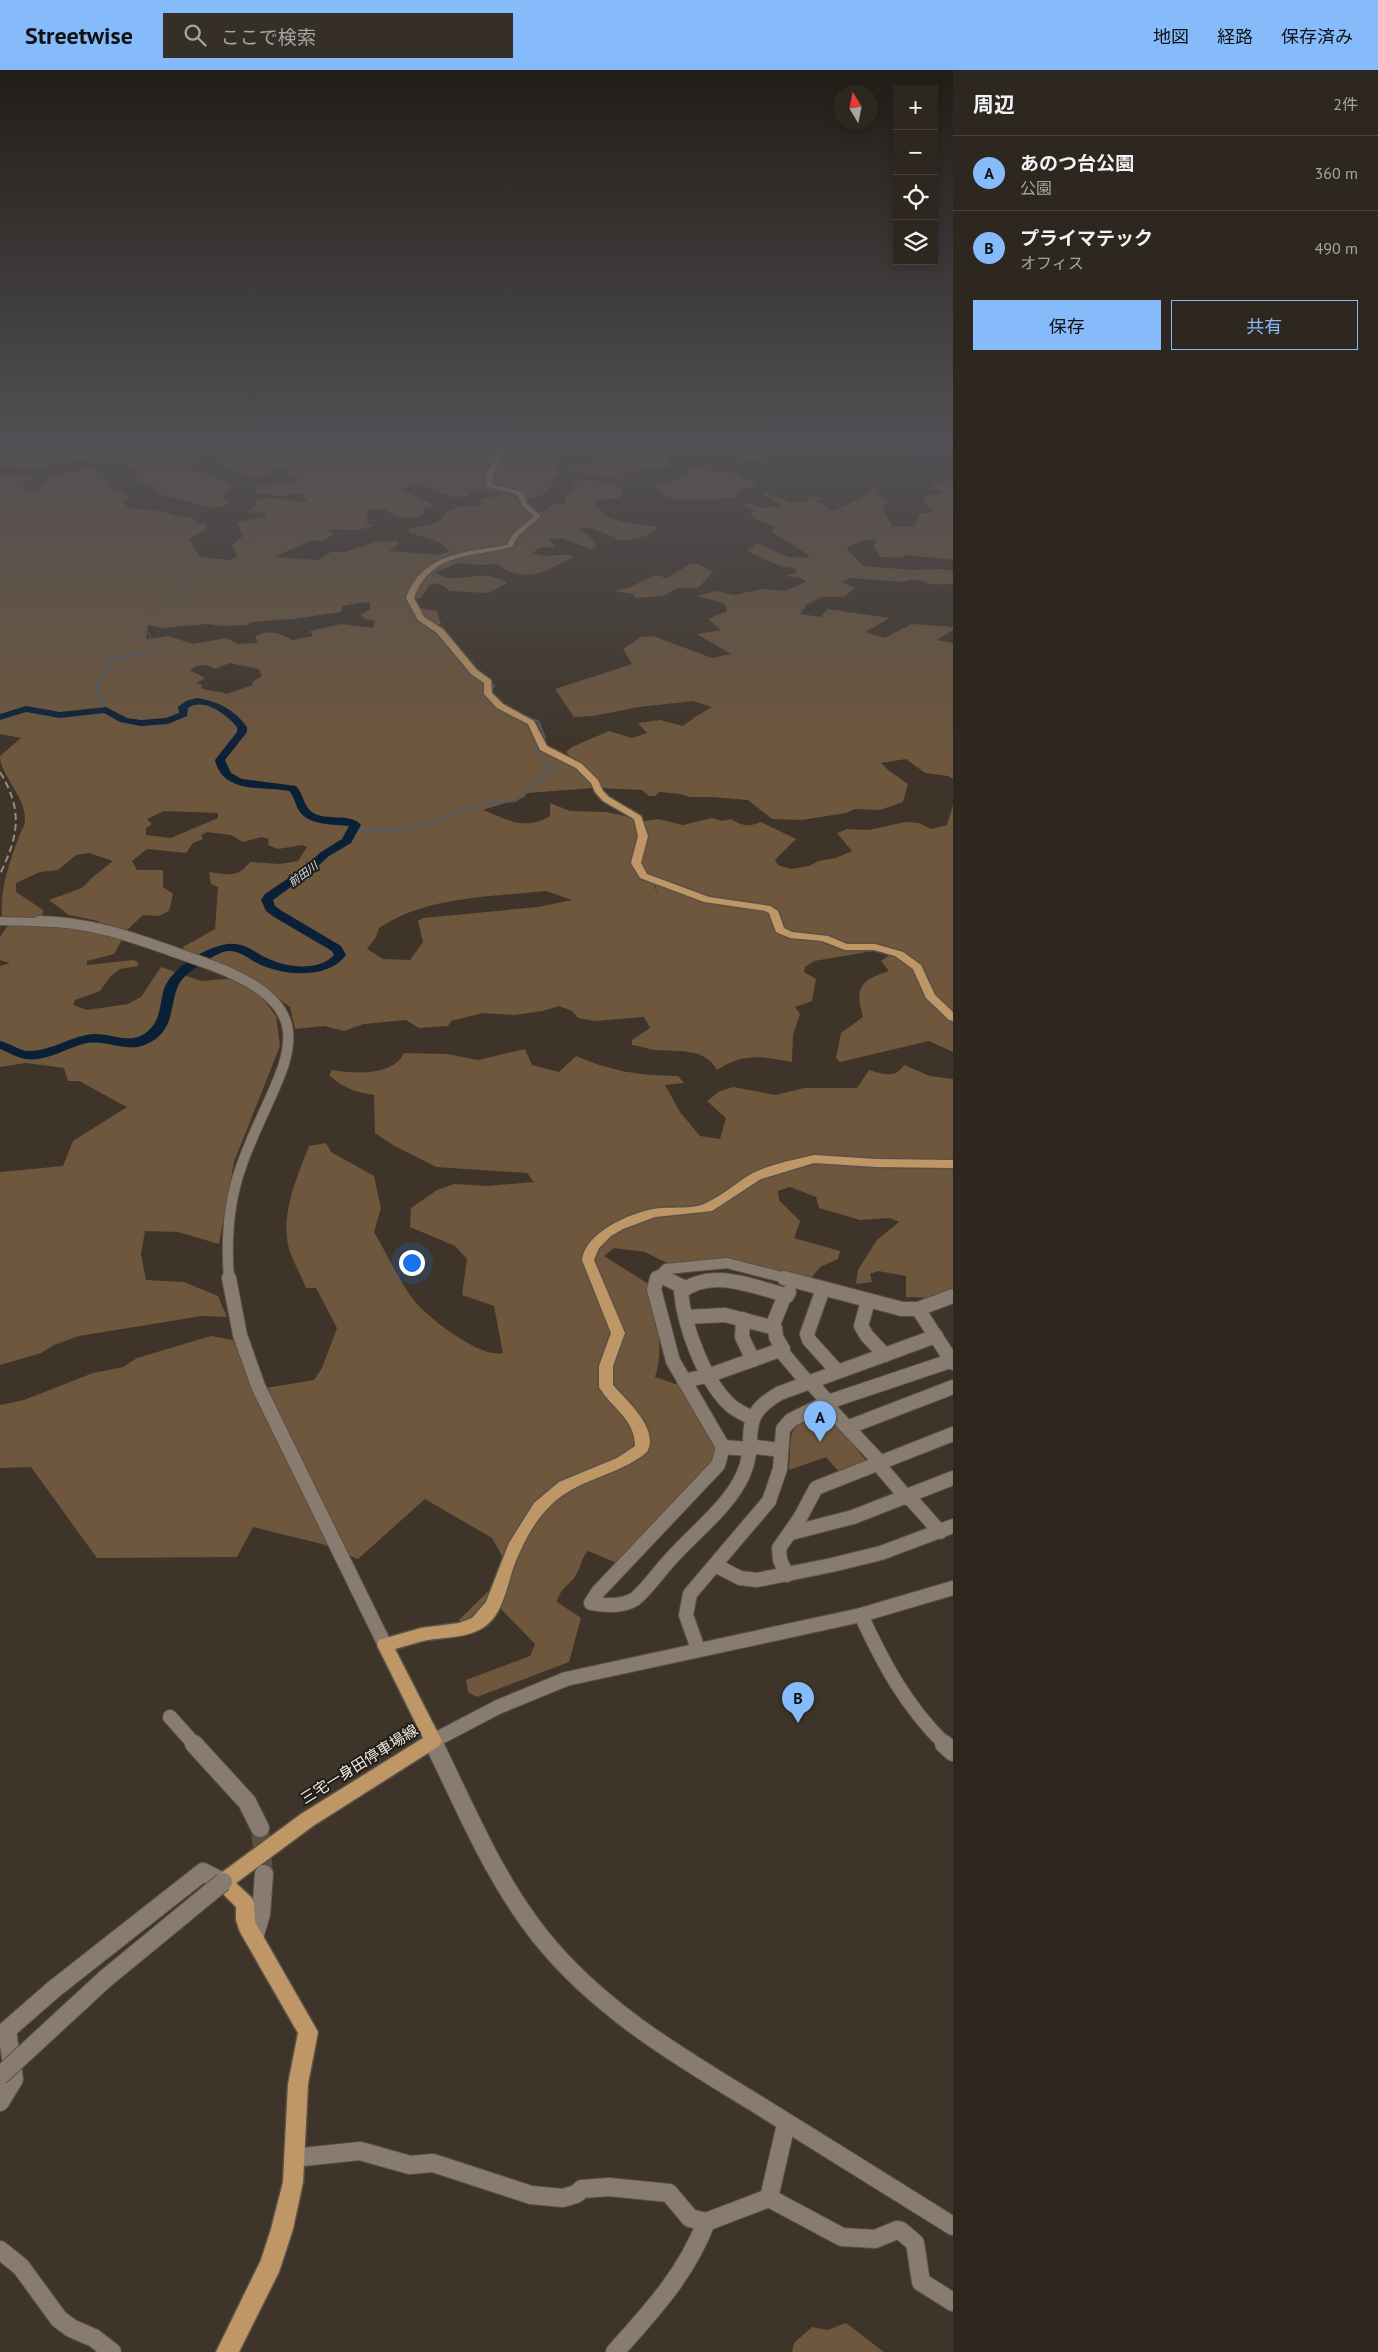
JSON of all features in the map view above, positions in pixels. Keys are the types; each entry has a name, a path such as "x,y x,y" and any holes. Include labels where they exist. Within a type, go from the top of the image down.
{"main road":[{"path":"502,546 468,552 443,562 421,576 410,598 421,618 440,631 474,672 488,682 488,694 494,700 531,723 543,748 580,766 595,782 599,792 606,799 638,818 643,836 636,863 643,876 707,900 766,908 773,911 780,930 790,936 820,937 848,948 871,946 894,951 917,968 930,996 953,1018"},
{"path":"385,1645 425,1634 463,1628 478,1622 491,1606 527,1523 541,1506 556,1492 629,1459 642,1448 643,1436 639,1426 606,1387 604,1382 605,1369 618,1332 588,1260 589,1252 600,1238 624,1224 653,1213 708,1208 757,1176 797,1163 814,1160 885,1164 953,1164"},
{"name":"三宅一身田停車場線","path":"223,1882 315,1814 433,1741 385,1645"},
{"path":"223,1882 245,1904 245,1920 308,2032 298,2084 292,2182 282,2229 271,2264 227,2352"}],"street":[{"path":"0,921 56,922 94,926 125,934 237,974 265,992 280,1008 289,1032 287,1054 242,1163 229,1213 225,1252 227,1273 240,1342 258,1386 385,1645"},
{"path":"936,1336 773,1396 752,1418 748,1432 748,1448 744,1471 731,1492 634,1600 605,1607 591,1603 598,1592 718,1465 722,1454 723,1447 684,1381 669,1350 654,1293 654,1283 659,1275 672,1267 720,1262 902,1309 918,1309 951,1300"},
{"path":"659,1275 685,1288"},
{"path":"752,1418 730,1405 710,1375 699,1353 681,1296 685,1288 697,1282 730,1280 785,1295"},
{"path":"772,1327 785,1295 787,1296 794,1281"},
{"path":"823,1289 807,1334 809,1340 838,1371"},
{"path":"868,1300 861,1326 867,1336 885,1355"},
{"path":"698,1649 689,1630 686,1608 690,1594 769,1501 778,1480 782,1434 786,1424 801,1413 827,1403 952,1361 918,1309"},
{"path":"684,1381 710,1375 783,1349 776,1337 775,1328 772,1327 717,1314 687,1318"},
{"path":"743,1319 742,1337 753,1360"},
{"path":"715,1565 735,1577 749,1581 787,1575 883,1552 946,1529 908,1497 780,1350"},
{"path":"849,1427 953,1387"},
{"path":"787,1575 780,1560 779,1548 791,1533 816,1488 953,1434"},
{"path":"723,1447 781,1450"},
{"path":"791,1533 813,1529 908,1497 953,1478"},
{"path":"953,1588 861,1615 566,1679 484,1712 433,1741 506,1887 538,1933 560,1959 602,2002 636,2029 786,2124 953,2226"},
{"path":"861,1615 892,1680 904,1698 922,1721 953,1752"},
{"path":"170,1717 186,1732 216,1770 237,1789 253,1810 260,1828"},
{"path":"0,2076 112,1974 223,1882 203,1872 61,1984 7,2030 14,2079 0,2102"},
{"path":"254,1938 261,1914 264,1874"},
{"path":"769,2198 786,2124"},
{"path":"293,2158 360,2151 410,2165 434,2163 532,2195 563,2198 576,2194 582,2189 609,2188 669,2193 690,2218 706,2222 769,2198 842,2237 854,2235 871,2240 880,2238 890,2231 901,2231 915,2243 921,2282 953,2302"},
{"path":"615,2352 686,2268 701,2238 706,2222"},
{"path":"0,2250 12,2257 31,2278 50,2307 69,2328 87,2334 112,2352"}],"shaded area":[{"path":"0,546 194,546 200,557 231,560 237,557 233,546 298,546 274,557 319,560 331,552 345,552 362,546 395,546 389,551 439,555 450,551 444,546 553,546 539,548 533,553 543,556 569,555 574,557 539,573 525,575 505,570 498,564 458,563 435,572 452,578 487,576 507,583 488,593 450,591 438,583 429,585 421,598 409,600 412,607 437,611 441,624 432,627 487,686 486,695 490,700 527,724 531,729 538,748 577,768 589,779 593,788 528,793 515,800 483,810 509,820 524,823 532,823 550,816 550,803 570,811 606,812 634,818 639,831 639,875 654,884 658,897 655,884 640,866 646,836 644,821 658,819 683,825 712,818 722,821 731,819 746,825 761,822 796,839 775,860 778,865 791,869 809,866 852,851 837,833 847,829 869,830 905,822 919,823 931,829 947,825 953,805 953,1052 929,1041 840,1062 836,1058 841,1033 863,1017 859,998 862,986 879,974 889,971 881,961 891,954 879,950 814,961 805,967 804,972 816,979 812,1001 795,1007 800,1014 793,1035 792,1062 753,1057 736,1061 717,1070 705,1057 698,1054 655,1050 632,1045 632,1040 650,1028 644,1017 595,1021 578,1018 572,1011 559,1006 543,1011 514,1015 483,1013 451,1021 448,1026 419,1028 406,1020 364,1024 344,1031 324,1026 295,1029 290,1007 249,977 185,953 183,947 215,929 218,887 211,884 209,872 236,873 241,871 250,862 280,864 298,861 307,847 302,845 278,849 268,845 269,839 261,837 243,842 231,835 207,832 201,835 203,839 193,843 186,853 147,849 132,861 137,870 163,870 163,887 173,894 169,911 159,916 143,915 127,930 69,915 49,900 82,888 113,861 89,853 76,855 58,870 40,872 16,883 16,892 43,910 42,918 2,917 2,897 6,877 25,820 22,803 4,771 0,756 21,738 0,734","holes":["363,602 370,603 370,609 360,615 375,621 373,628 341,624 310,631 313,636 292,640 282,635 265,633 255,636 258,643 238,644 226,638 193,644 168,636 146,639 148,625 162,628 207,624 223,626 246,625 252,622 293,619 341,612 343,606","230,663 259,669 262,676 252,682 253,685 227,694 201,688 202,685 197,683 205,678 190,670 196,666 207,665 215,669","164,811 218,813 218,818 171,838 146,835 146,828 152,824 147,819","546,891 572,900 538,907 423,918 418,921 423,942 410,960 383,959 367,949 376,937 379,928 398,917 417,910 460,900"]},
{"path":"753,546 765,546 788,557 808,558 809,555 795,546 850,546 846,548 863,566 953,571 953,583 942,584 915,580 904,582 849,578 841,582 855,588 844,597 822,597 807,604 800,614 821,617 827,609 890,618 865,632 884,638 912,624 953,627 953,630 937,640 953,643 953,779 948,776 925,773 906,759 881,763 908,784 903,802 880,810 855,809 846,813 802,820 772,819 748,800 690,797 681,794 659,792 655,796 649,796 642,790 600,788 566,752 572,747 609,731 632,738 647,733 638,723 660,720 683,726 712,707 693,701 639,707 593,716 574,717 555,689 632,664 623,649 641,637 653,636 712,658 731,654 697,634 721,630 708,619 727,611 725,604 698,596 717,591 734,595 762,589 785,591 806,582 801,578 785,576 798,572 794,568 780,566 747,551"},
{"path":"953,546 953,560 906,555 902,558 881,557 874,548"},
{"path":"690,564 698,564 713,572 698,588 677,588 663,596 635,598 633,594 613,591 628,588 655,575 667,578"},
{"path":"9,924 67,926 95,930 122,940 114,954 87,961 87,965 134,960 138,962 138,966 120,969 110,977 100,991 75,1000 73,1005 87,1010 128,1004 141,997 161,967 201,981 237,978 260,995 276,1016 280,1046 234,1162 219,1244 178,1232 145,1231 141,1254 146,1280 184,1282 218,1296 227,1317 202,1316 79,1336 54,1345 41,1353 0,1365 0,1172 63,1166 73,1141 127,1107 79,1081 68,1081 64,1068 26,1063 0,1067 0,966 10,963 0,960 0,937"},
{"path":"525,1049 532,1065 559,1072 576,1056 602,1066 626,1072 678,1076 684,1083 665,1085 680,1112 700,1136 720,1139 726,1118 707,1101 720,1091 733,1087 776,1095 804,1088 857,1088 869,1070 893,1074 904,1065 930,1076 953,1079 953,1292 932,1298 906,1297 906,1276 878,1271 870,1274 872,1282 856,1284 858,1270 877,1240 899,1222 890,1218 860,1220 819,1208 816,1197 790,1187 778,1191 779,1200 800,1221 794,1238 840,1251 838,1259 820,1267 809,1281 733,1262 671,1265 645,1252 614,1248 604,1256 650,1285 657,1319 659,1343 658,1366 655,1377 684,1387 720,1449 716,1463 617,1563 588,1551 575,1577 561,1592 557,1602 581,1618 569,1662 477,1697 468,1692 466,1680 530,1656 535,1644 497,1605 484,1607 463,1623 459,1620 510,1570 492,1538 425,1499 358,1559 322,1544 253,1527 237,1557 97,1558 31,1467 0,1468 0,1405 24,1400 93,1373 123,1367 137,1358 211,1336 233,1340 254,1390 314,1380 322,1368 337,1328 316,1288 306,1288 289,1249 287,1236 288,1210 291,1196 309,1146 326,1143 331,1152 374,1176 381,1208 374,1232 402,1283 420,1307 441,1326 468,1343 481,1350 503,1353 494,1306 462,1295 467,1259 455,1246 410,1227 411,1208 437,1190 454,1184 487,1186 534,1182 527,1173 436,1167 393,1145 375,1133 374,1095 350,1089 329,1075 332,1070 372,1072 382,1070 399,1060 404,1053 447,1054 478,1060"},
{"path":"826,1412 868,1463 840,1473 826,1457 789,1470 791,1438 796,1426"},
{"path":"846,2323 884,2352 792,2352 794,2343 812,2327 828,2330"}],"waterway":[{"path":"153,650 150,634 140,628 135,618 188,599 186,583 199,570 195,564 196,557"},
{"path":"106,710 107,708 97,692 101,679 110,668 106,664 106,660 153,652 152,648"},
{"path":"491,693 494,685"},
{"name":"前田川","path":"0,717 26,709 60,715 106,710 124,720 141,723 168,721 184,714 183,707 189,703 197,701 206,703 223,710 242,727 242,732 220,760 222,769 233,780 248,784 292,788 298,795 303,810 309,816 321,820 352,823 355,825 347,841 325,854 306,871 269,896 267,900 270,908 278,914 337,949 340,955 335,961 318,968 299,969 272,965 234,947 217,950 185,970 175,980 170,990 166,1012 161,1024 148,1038 140,1042 131,1044 104,1039 86,1039 43,1053 28,1055 20,1054 0,1045"},
{"path":"353,831 407,830 483,804 515,801 524,796 528,788 543,777 547,771 556,769 544,762 539,756 536,742 545,738 538,721 523,716"}],"tunnel":[{"path":"260,1828 264,1874"}],"railway":[{"path":"0,772 12,798 16,823 11,847 0,874"}],"place":[{"name":"あのつ台公園","path":"820,1442"},
{"name":"プライマテック","path":"798,1723"}]}
